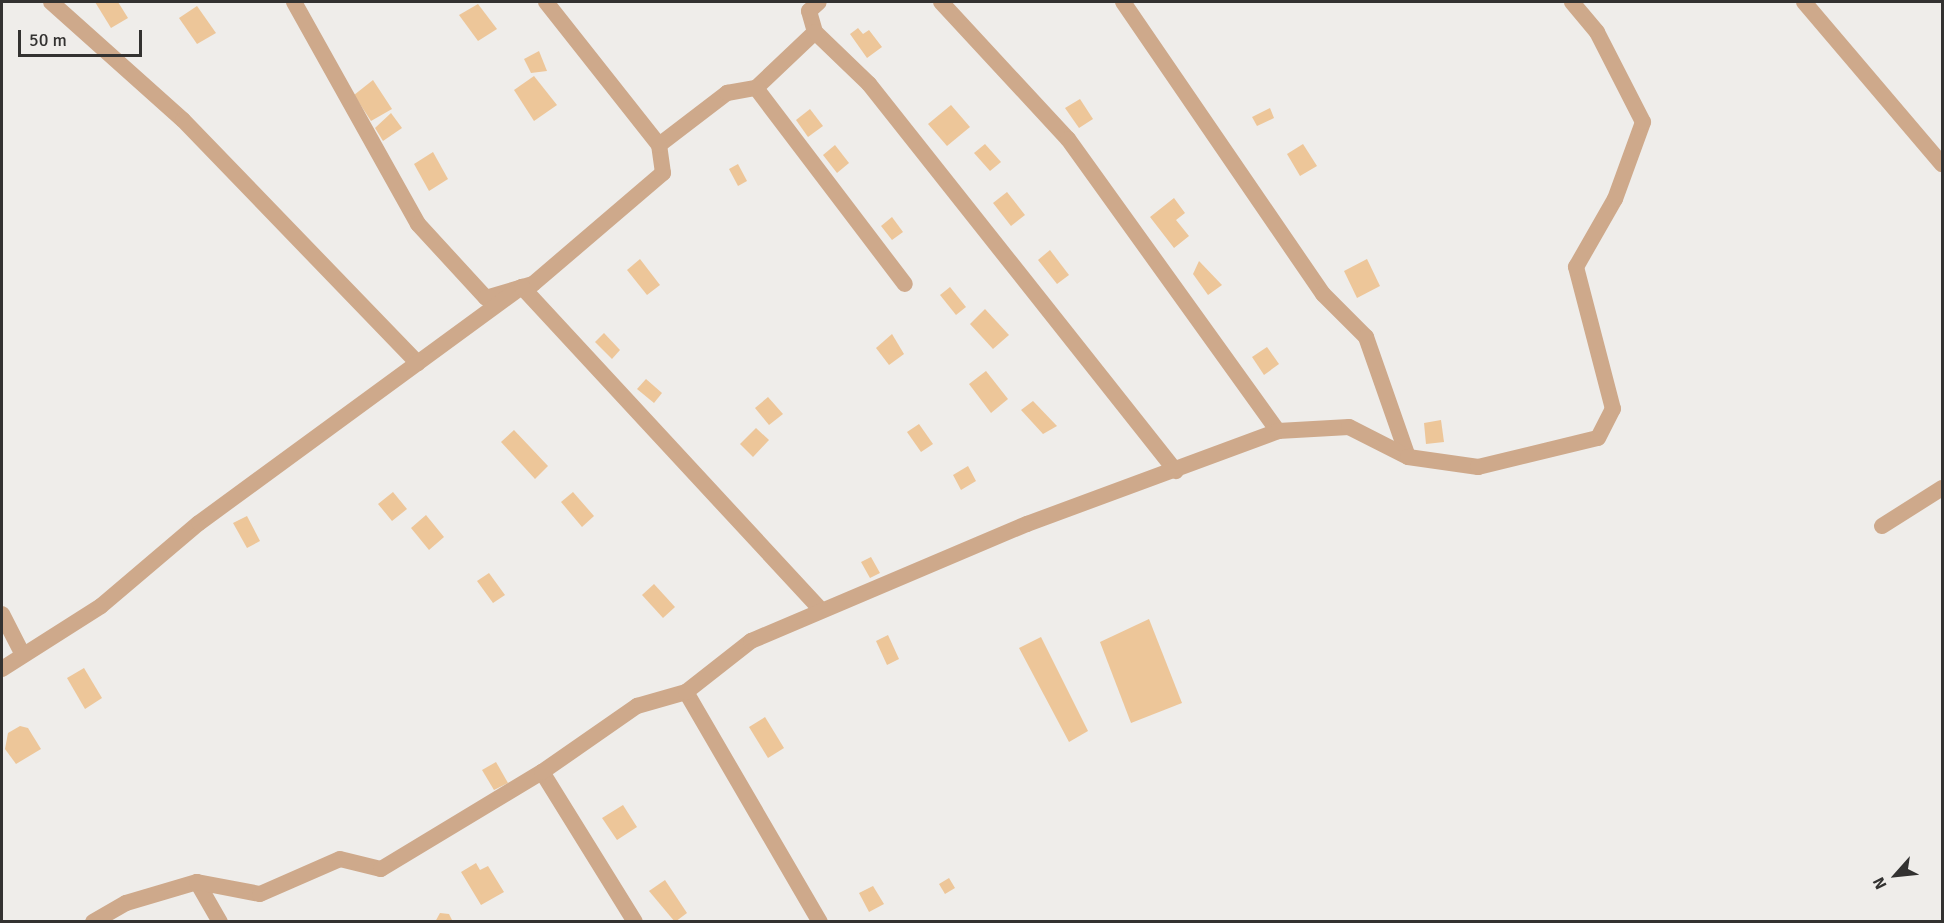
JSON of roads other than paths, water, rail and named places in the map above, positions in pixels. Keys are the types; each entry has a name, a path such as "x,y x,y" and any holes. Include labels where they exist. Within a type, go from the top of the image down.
{"street":[{"path":"51,2 183,120 418,363"},
{"path":"294,2 418,224 486,298 533,284 663,173 659,145 546,2"},
{"path":"819,2 809,11 815,32 869,84 1176,471"},
{"path":"941,2 1068,139 1278,431"},
{"path":"1123,2 1323,294 1366,337 1408,457"},
{"path":"93,921 126,903 197,882 260,894 340,859 381,869 542,772 637,706 686,692 751,641 820,609 1278,431 1349,427 1408,457 1478,467 1598,438 1613,409 1576,267 1615,199 1643,122 1597,32 1572,2"},
{"path":"1804,2 1942,164"},
{"path":"659,145 727,93 756,88 815,32"},
{"path":"756,88 905,285"},
{"path":"2,669 101,606 200,523 522,287"},
{"path":"522,287 820,609"},
{"path":"1882,526 1942,488"},
{"path":"2,614 23,655"},
{"path":"686,692 820,921"},
{"path":"542,772 635,921"},
{"path":"197,882 220,921"}]}
